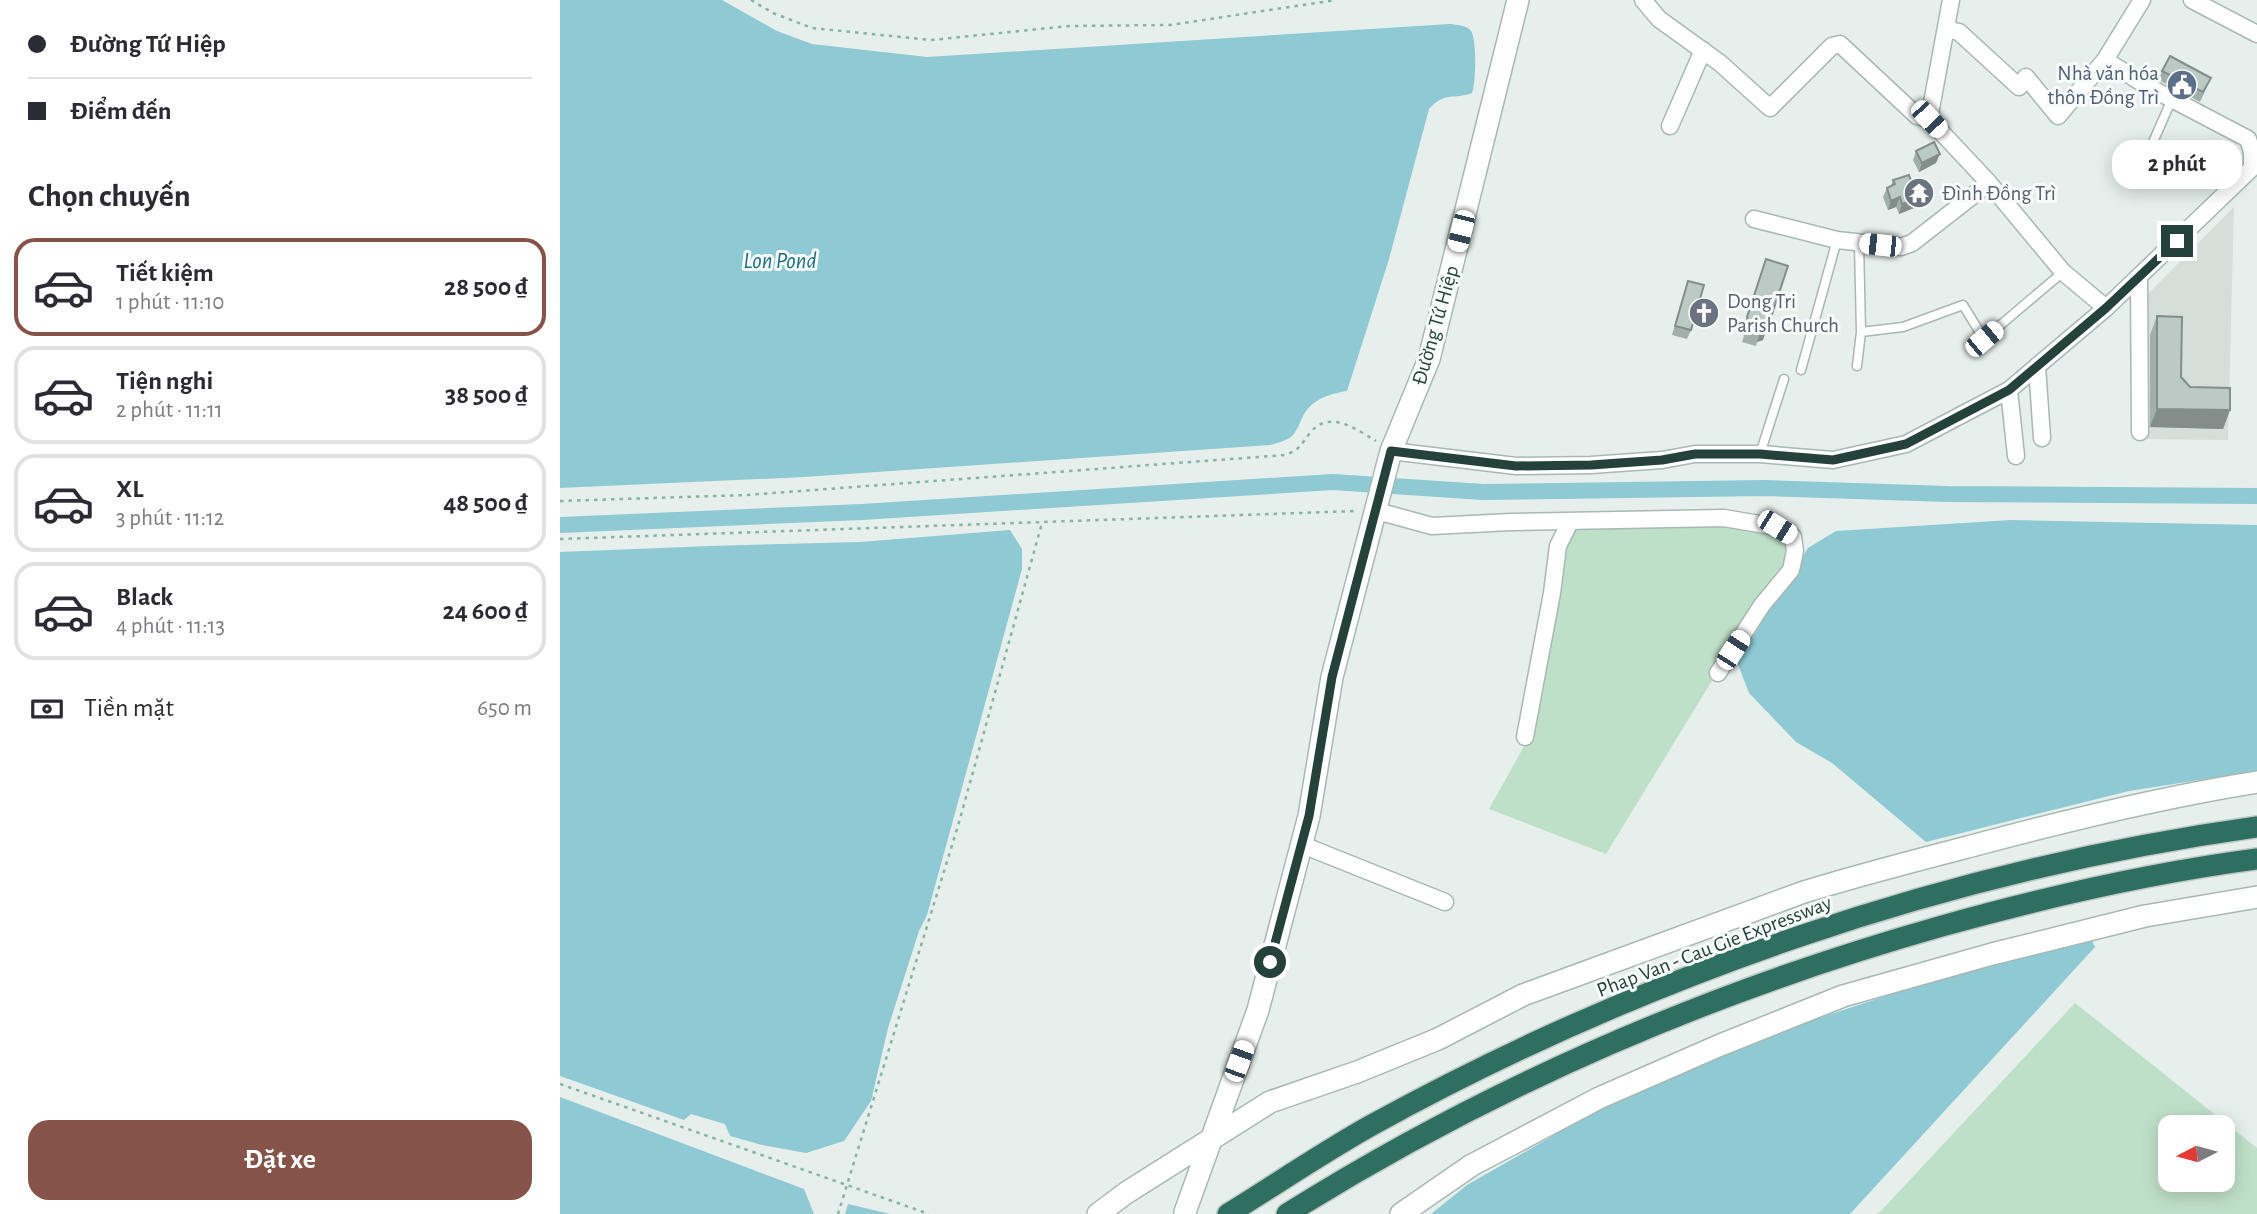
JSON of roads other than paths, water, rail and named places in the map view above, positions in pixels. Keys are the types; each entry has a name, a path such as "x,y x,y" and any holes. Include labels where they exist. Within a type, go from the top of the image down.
{"highway":[{"name":"Phap Van - Cau Gie Expressway","path":"1228,1214 1370,1127 1541,1041 1676,982 1757,951 1878,911 1968,886 2082,858 2211,833 2257,827"},
{"path":"1287,1214 1399,1148 1503,1093 1601,1047 1765,982 1863,949 2081,890 2257,859"}],"street":[{"name":"Đường Tứ Hiệp","path":"1185,1212 1258,1010 1309,816 1332,677 1390,456 1429,359 1518,0"},
{"path":"1643,0 1659,19 1720,63 1770,108 1832,46 1840,44 1917,116 1929,119 1989,183 2063,272 2106,308"},
{"path":"1929,119 1951,0"},
{"path":"1945,29 1959,32 2019,87 2026,77 2057,116 2105,60 2142,0"},
{"path":"2192,0 2257,34"},
{"path":"1670,126 1703,50"},
{"path":"1390,456 1516,466 1591,465 1662,460 1695,454 1760,454 1833,460 1906,444 2009,390 2106,308 2255,172 2248,139 2147,86 2105,60"},
{"path":"1754,219 1837,240 1901,247 1912,243 1989,183"},
{"path":"2139,278 2140,432"},
{"path":"2037,366 2042,438"},
{"path":"2009,390 2017,456"},
{"path":"1378,502 1432,526 1724,518 1777,527 1793,537 1795,551 1791,570 1762,605 1718,673"},
{"path":"1525,737 1558,547 1570,522"},
{"path":"1098,1214 1126,1193 1269,1102 1357,1072 1438,1039 1523,995 1804,892 1861,875 2104,811 2203,790 2257,782"},
{"path":"1300,844 1445,902"},
{"path":"1401,1214 1472,1165 1599,1098 1843,996 1992,954 2145,916 2257,897"}],"lane":[{"path":"2135,183 2172,99"},
{"path":"1801,370 1837,240"},
{"path":"1857,366 1861,332 1859,243"},
{"path":"1861,332 1903,327 1963,305 1984,339 2063,272"},
{"path":"1760,454 1784,379"}],"water":[{"name":"Lon Pond","path":"560,0 722,0 777,31 812,44 927,57 1450,24 1464,26 1471,31 1475,52 1474,80 1472,93 1445,98 1429,109 1389,259 1347,391 1316,401 1303,416 1294,434 1284,441 1270,445 804,477 560,488"},
{"path":"2011,520 2257,525 2257,771 2129,791 1926,842 1832,763 1796,742 1749,693 1737,662 1808,548 1836,531"},
{"path":"1010,530 1022,549 1022,569 927,915 919,931 888,1028 871,1101 844,1141 806,1153 762,1145 730,1136 725,1124 691,1114 684,1120 560,1076 560,552 860,542"},
{"path":"2091,939 2095,947 1850,1214 1431,1214 1467,1185 1607,1105 1751,1040 1920,985"},
{"path":"560,1097 804,1189 814,1214 560,1214"},
{"path":"848,1204 890,1214 845,1214"}],"waterway":[{"path":"560,525 862,512 1333,482 1483,492 1764,488 1947,494 2257,496"}],"place":[{"name":"Nhà văn hóa thôn Đồng Trì","path":"2182,85"},
{"name":"Đình Đồng Trì","path":"1919,193"},
{"name":"Dong Tri Parish Church","path":"1704,313"}]}
